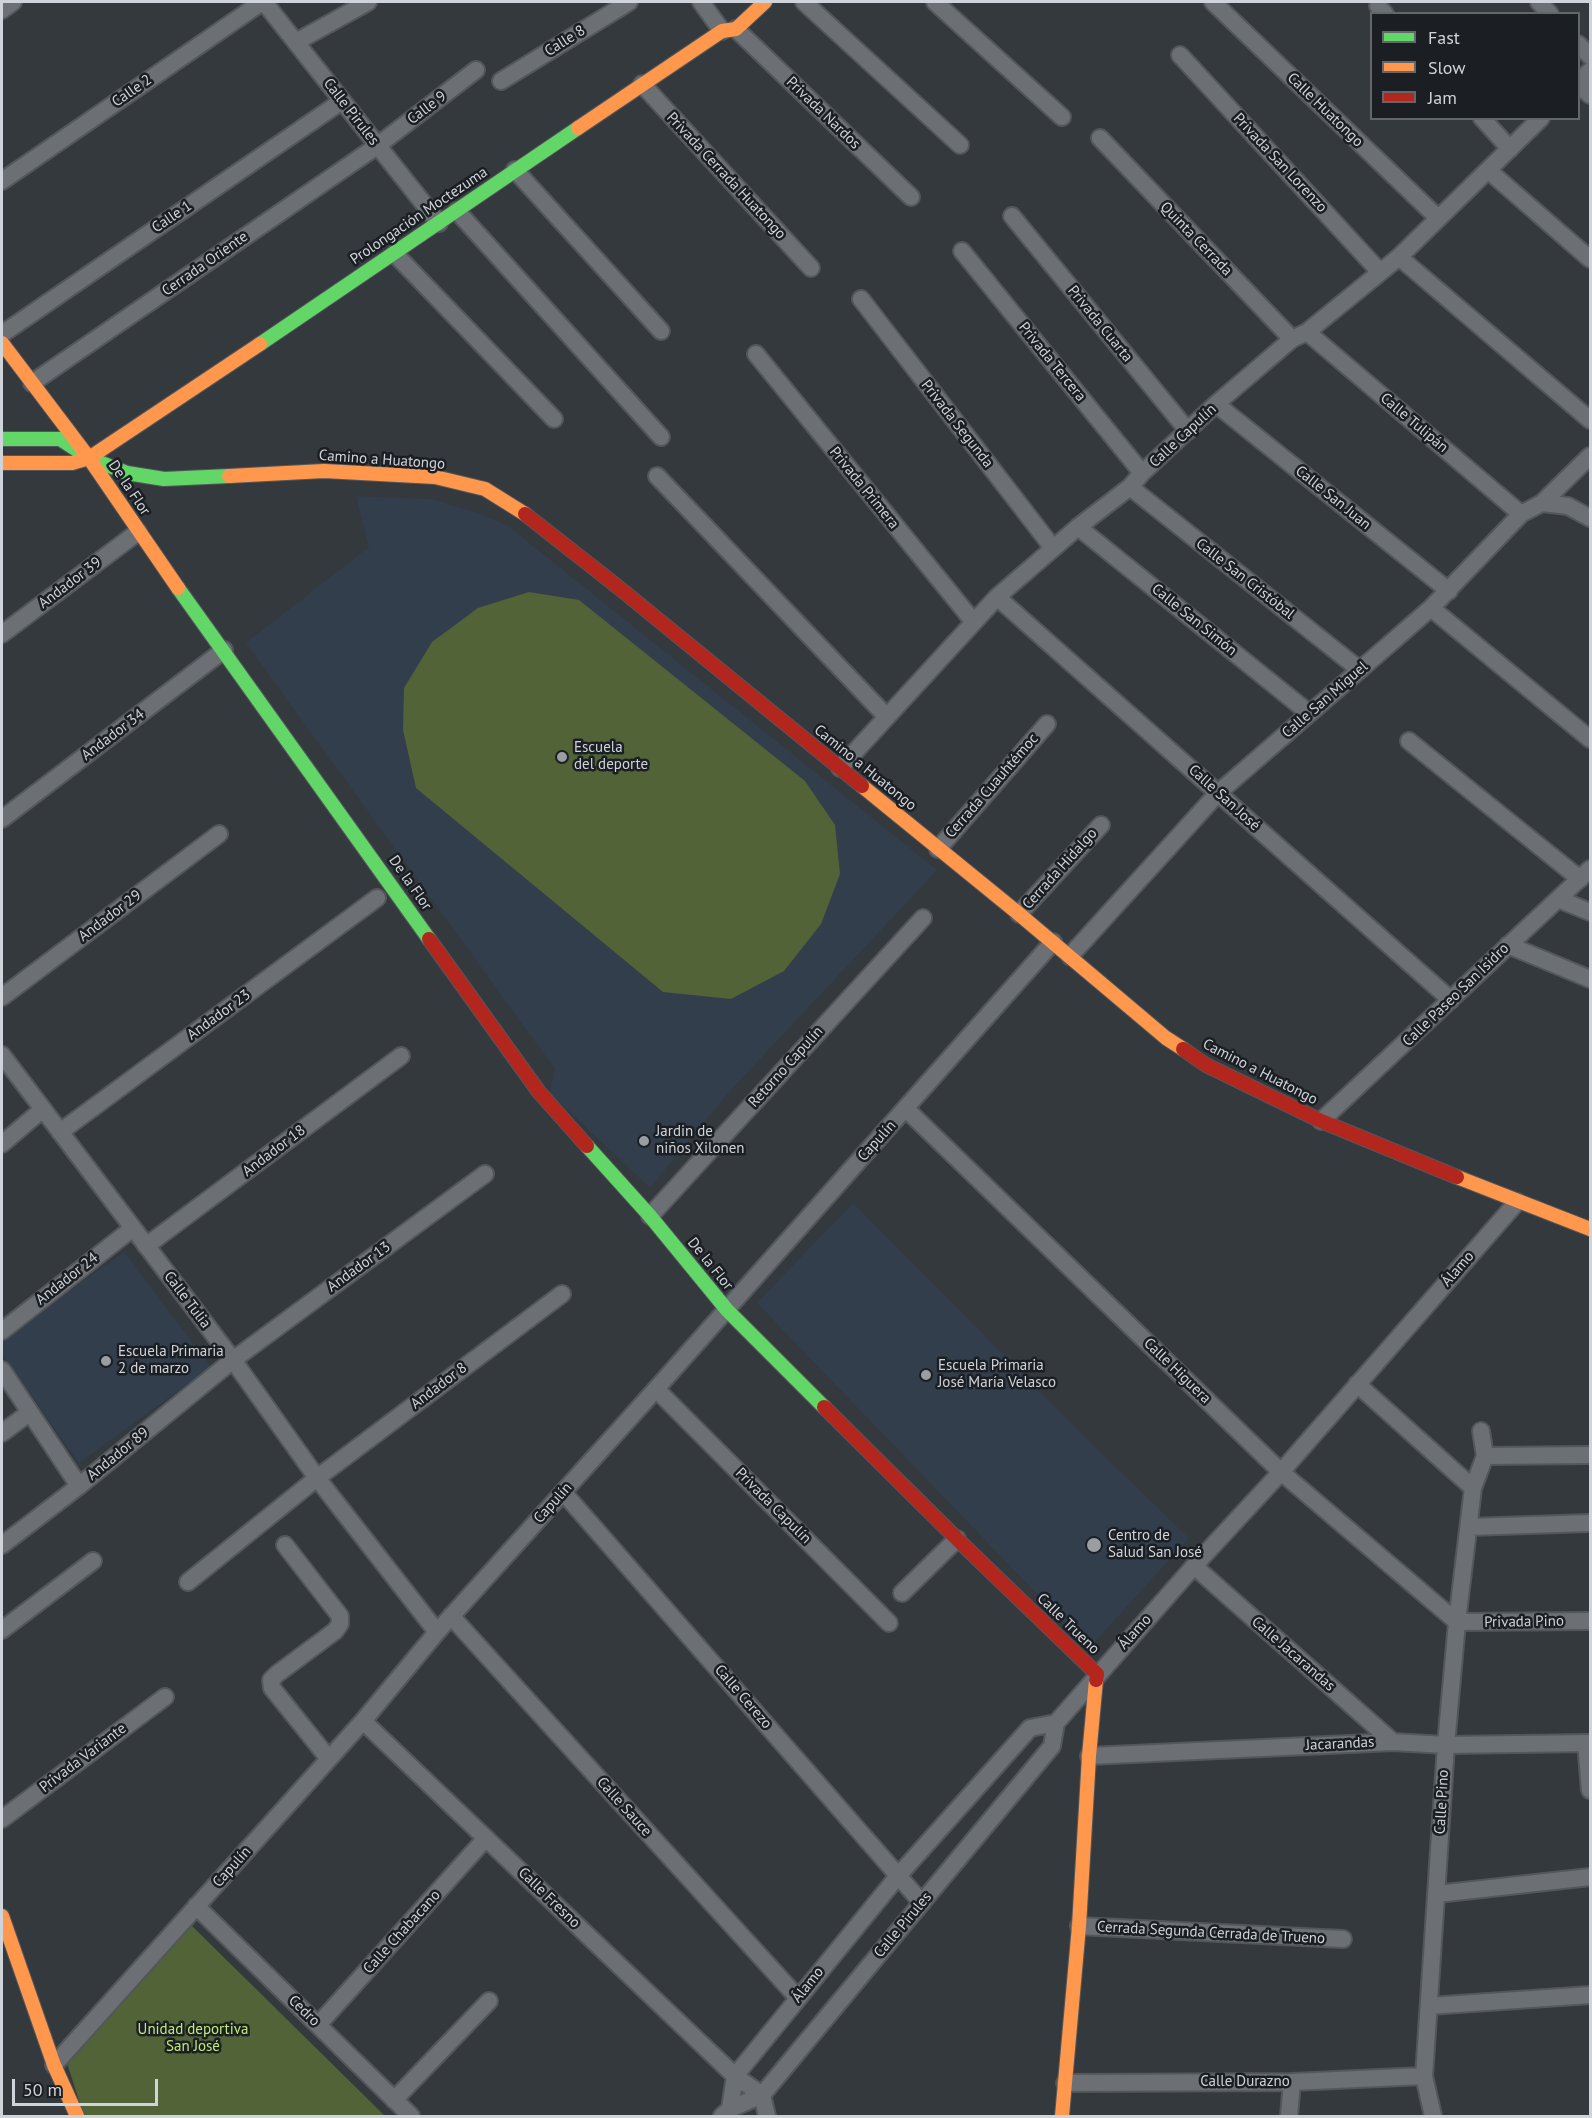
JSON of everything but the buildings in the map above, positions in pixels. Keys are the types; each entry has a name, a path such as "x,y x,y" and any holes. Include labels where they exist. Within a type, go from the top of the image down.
{"main road":[{"name":"Prolongación Moctezuma","path":"2,463 72,463 89,458 395,254 642,84 729,30 765,2"},
{"name":"De la Flor","path":"2,343 89,458 138,532 539,1092 650,1216 727,1310"},
{"path":"2,439 60,439 89,458"},
{"name":"Camino a Huatongo","path":"89,458 127,473 164,479 324,471 435,477 485,489 521,511 618,586 1174,1044 1206,1065 1321,1121 1517,1202 1590,1229"},
{"name":"Calle Trueno","path":"727,1310 957,1539 1097,1674 1089,1756 1079,1926 1062,2116"},
{"path":"2,1916 54,2065 77,2116"}],"street":[{"path":"2,9 13,2"},
{"name":"Calle Pirules","path":"263,2 439,223"},
{"name":"Calle 2","path":"2,181 263,2"},
{"path":"296,42 368,2"},
{"name":"Calle 8","path":"501,81 629,2"},
{"name":"Privada Nardos","path":"701,2 911,197"},
{"path":"804,2 960,145"},
{"path":"935,2 1062,117"},
{"name":"Calle Huatongo","path":"1213,2 1438,218"},
{"name":"Privada San Lorenzo","path":"1180,55 1380,272"},
{"name":"Calle 9","path":"377,146 476,70"},
{"name":"Privada Cerrada Huatongo","path":"642,84 811,268"},
{"name":"Calle 1","path":"2,334 342,101"},
{"path":"1484,120 1509,148"},
{"name":"Calle Capulín","path":"840,768 997,597 1078,527 1130,487 1216,404 1292,339 1307,332 1399,257 1539,120"},
{"name":"Quinta Cerrada","path":"1100,138 1292,339"},
{"name":"Cerrada Oriente","path":"32,383 377,146"},
{"path":"515,170 661,331"},
{"path":"1489,171 1590,259"},
{"path":"457,211 661,437"},
{"name":"Privada Cuarta","path":"1012,216 1188,431"},
{"name":"Privada Tercera","path":"962,251 1142,473"},
{"path":"395,254 554,419"},
{"path":"1399,257 1590,420"},
{"name":"Privada Segunda","path":"861,299 1053,548"},
{"name":"Calle Tulipán","path":"1307,332 1521,514"},
{"name":"Privada Primera","path":"756,354 973,621"},
{"name":"Calle San Juan","path":"1216,404 1449,591"},
{"name":"Calle San Miguel","path":"1070,956 1218,793 1431,608 1521,514 1542,503 1590,456"},
{"path":"657,476 886,716"},
{"name":"Calle San Cristóbal","path":"1130,487 1360,670"},
{"path":"1542,503 1568,506 1590,518"},
{"name":"Calle San Simón","path":"1078,527 1309,713"},
{"name":"Andador 39","path":"2,634 138,532"},
{"name":"Calle San José","path":"997,597 1451,1000"},
{"path":"1431,608 1590,739"},
{"name":"Andador 34","path":"2,819 224,650"},
{"name":"Cerrada Cuauhtémoc","path":"938,849 1047,724"},
{"path":"1409,741 1585,874"},
{"name":"Cerrada Hidalgo","path":"1019,914 1101,825"},
{"name":"Andador 29","path":"2,997 219,834"},
{"name":"Calle Paseo San Isidro","path":"1321,1121 1585,874"},
{"name":"Andador 23","path":"60,1132 377,898"},
{"path":"1558,899 1590,912"},
{"name":"Retorno Capulín","path":"650,1216 923,918"},
{"name":"Capulín","path":"54,2065 363,1721 451,1616 727,1310 1053,942"},
{"path":"1508,945 1590,979"},
{"name":"Calle Tulia","path":"2,1055 233,1360 316,1478 437,1632"},
{"name":"Andador 18","path":"146,1246 402,1056"},
{"path":"2,1144 42,1109"},
{"name":"Calle Higuera","path":"906,1109 1281,1472 1457,1622"},
{"name":"Andador 13","path":"233,1360 486,1174"},
{"name":"Álamo","path":"735,2076 898,1876 1030,1728 1056,1723 1097,1674 1281,1472 1517,1202"},
{"name":"Andador 24","path":"2,1331 133,1228"},
{"name":"Andador 8","path":"188,1582 316,1478 562,1294"},
{"name":"Andador 89","path":"2,1545 79,1486 233,1360"},
{"path":"2,1370 79,1486"},
{"path":"1357,1384 1473,1488"},
{"name":"Privada Capulín","path":"656,1389 890,1623"},
{"path":"2,1433 29,1413"},
{"name":"Calle Pino","path":"1433,2116 1424,2076 1446,1745 1457,1622 1473,1488 1485,1456 1481,1431"},
{"path":"1485,1456 1590,1455"},
{"name":"Calle Cerezo","path":"563,1492 922,1903"},
{"path":"1469,1527 1590,1523"},
{"path":"902,1593 957,1539"},
{"path":"285,1545 340,1616 340,1624 335,1631 277,1674 271,1680 272,1688 329,1759"},
{"path":"2,1630 93,1561"},
{"name":"Calle Jacarandas","path":"1194,1566 1392,1742"},
{"name":"Calle Sauce","path":"451,1616 798,1998"},
{"name":"Privada Pino","path":"1457,1622 1590,1621"},
{"name":"Privada Variante","path":"2,1819 165,1697"},
{"name":"Calle Fresno","path":"363,1721 735,2076 762,2095"},
{"name":"Calle Pirules","path":"726,2113 762,2095 1052,1746 1056,1723"},
{"name":"Jacarandas","path":"1089,1756 1392,1742 1446,1745 1588,1743"},
{"path":"1588,1743 1590,1790"},
{"name":"Calle Chabacano","path":"318,2025 486,1839"},
{"path":"1437,1894 1590,1877"},
{"name":"Cedro","path":"196,1906 411,2116"},
{"name":"Cerrada Segunda Cerrada de Trueno","path":"1079,1926 1343,1939"},
{"path":"1430,2006 1590,1995"},
{"path":"394,2100 489,2001"},
{"path":"726,2113 735,2076"},
{"name":"Calle Durazno","path":"1065,2083 1292,2082 1424,2076"},
{"path":"1289,2116 1292,2082"},
{"path":"762,2095 767,2116"}],"shaded area":[{"name":"Escuela del deporte","path":"356,496 432,499 478,513 508,526 937,870 728,1093 650,1188 550,1093 555,1069 246,643 369,547"},
{"name":"Escuela Primaria José María Velasco","path":"853,1203 1096,1448 1189,1538 1089,1648 757,1303"},
{"name":"Escuela Primaria 2 de marzo","path":"124,1252 211,1367 79,1463 2,1354 2,1339"}],"green space":[{"path":"529,592 579,600 805,781 835,825 840,874 821,924 784,971 731,999 663,992 416,788 403,730 404,688 432,642 478,608"},
{"name":"Unidad deportiva San José","path":"191,1925 385,2116 84,2116 65,2057"}],"traffic: fast":[{"path":"260,344 578,128"},
{"path":"2,439 60,439 89,458 127,473 164,479 229,476"},
{"path":"178,588 429,939"},
{"path":"587,1146 650,1216 727,1310 824,1407"}],"traffic: slow":[{"path":"578,128 722,31 736,29 765,2"},
{"path":"2,343 89,458 178,588"},
{"path":"2,463 72,463 89,458 260,344"},
{"path":"229,476 324,471 435,477 485,489 525,514"},
{"path":"862,786 1166,1038 1183,1049"},
{"path":"1457,1177 1590,1229"},
{"path":"1062,2116 1079,1926 1096,1680"},
{"path":"2,1916 54,2065 77,2116"}],"traffic: jam":[{"path":"525,514 862,786"},
{"path":"429,939 539,1092 587,1146"},
{"path":"1183,1049 1206,1065 1321,1121 1457,1177"},
{"path":"824,1407 1097,1674 1096,1680"}],"place":[{"name":"Escuela del deporte","path":"562,757"},
{"name":"Jardin de niños Xilonen","path":"644,1141"},
{"name":"Escuela Primaria 2 de marzo","path":"106,1361"},
{"name":"Escuela Primaria José María Velasco","path":"926,1375"},
{"name":"Centro de Salud San José","path":"1094,1545"}]}
